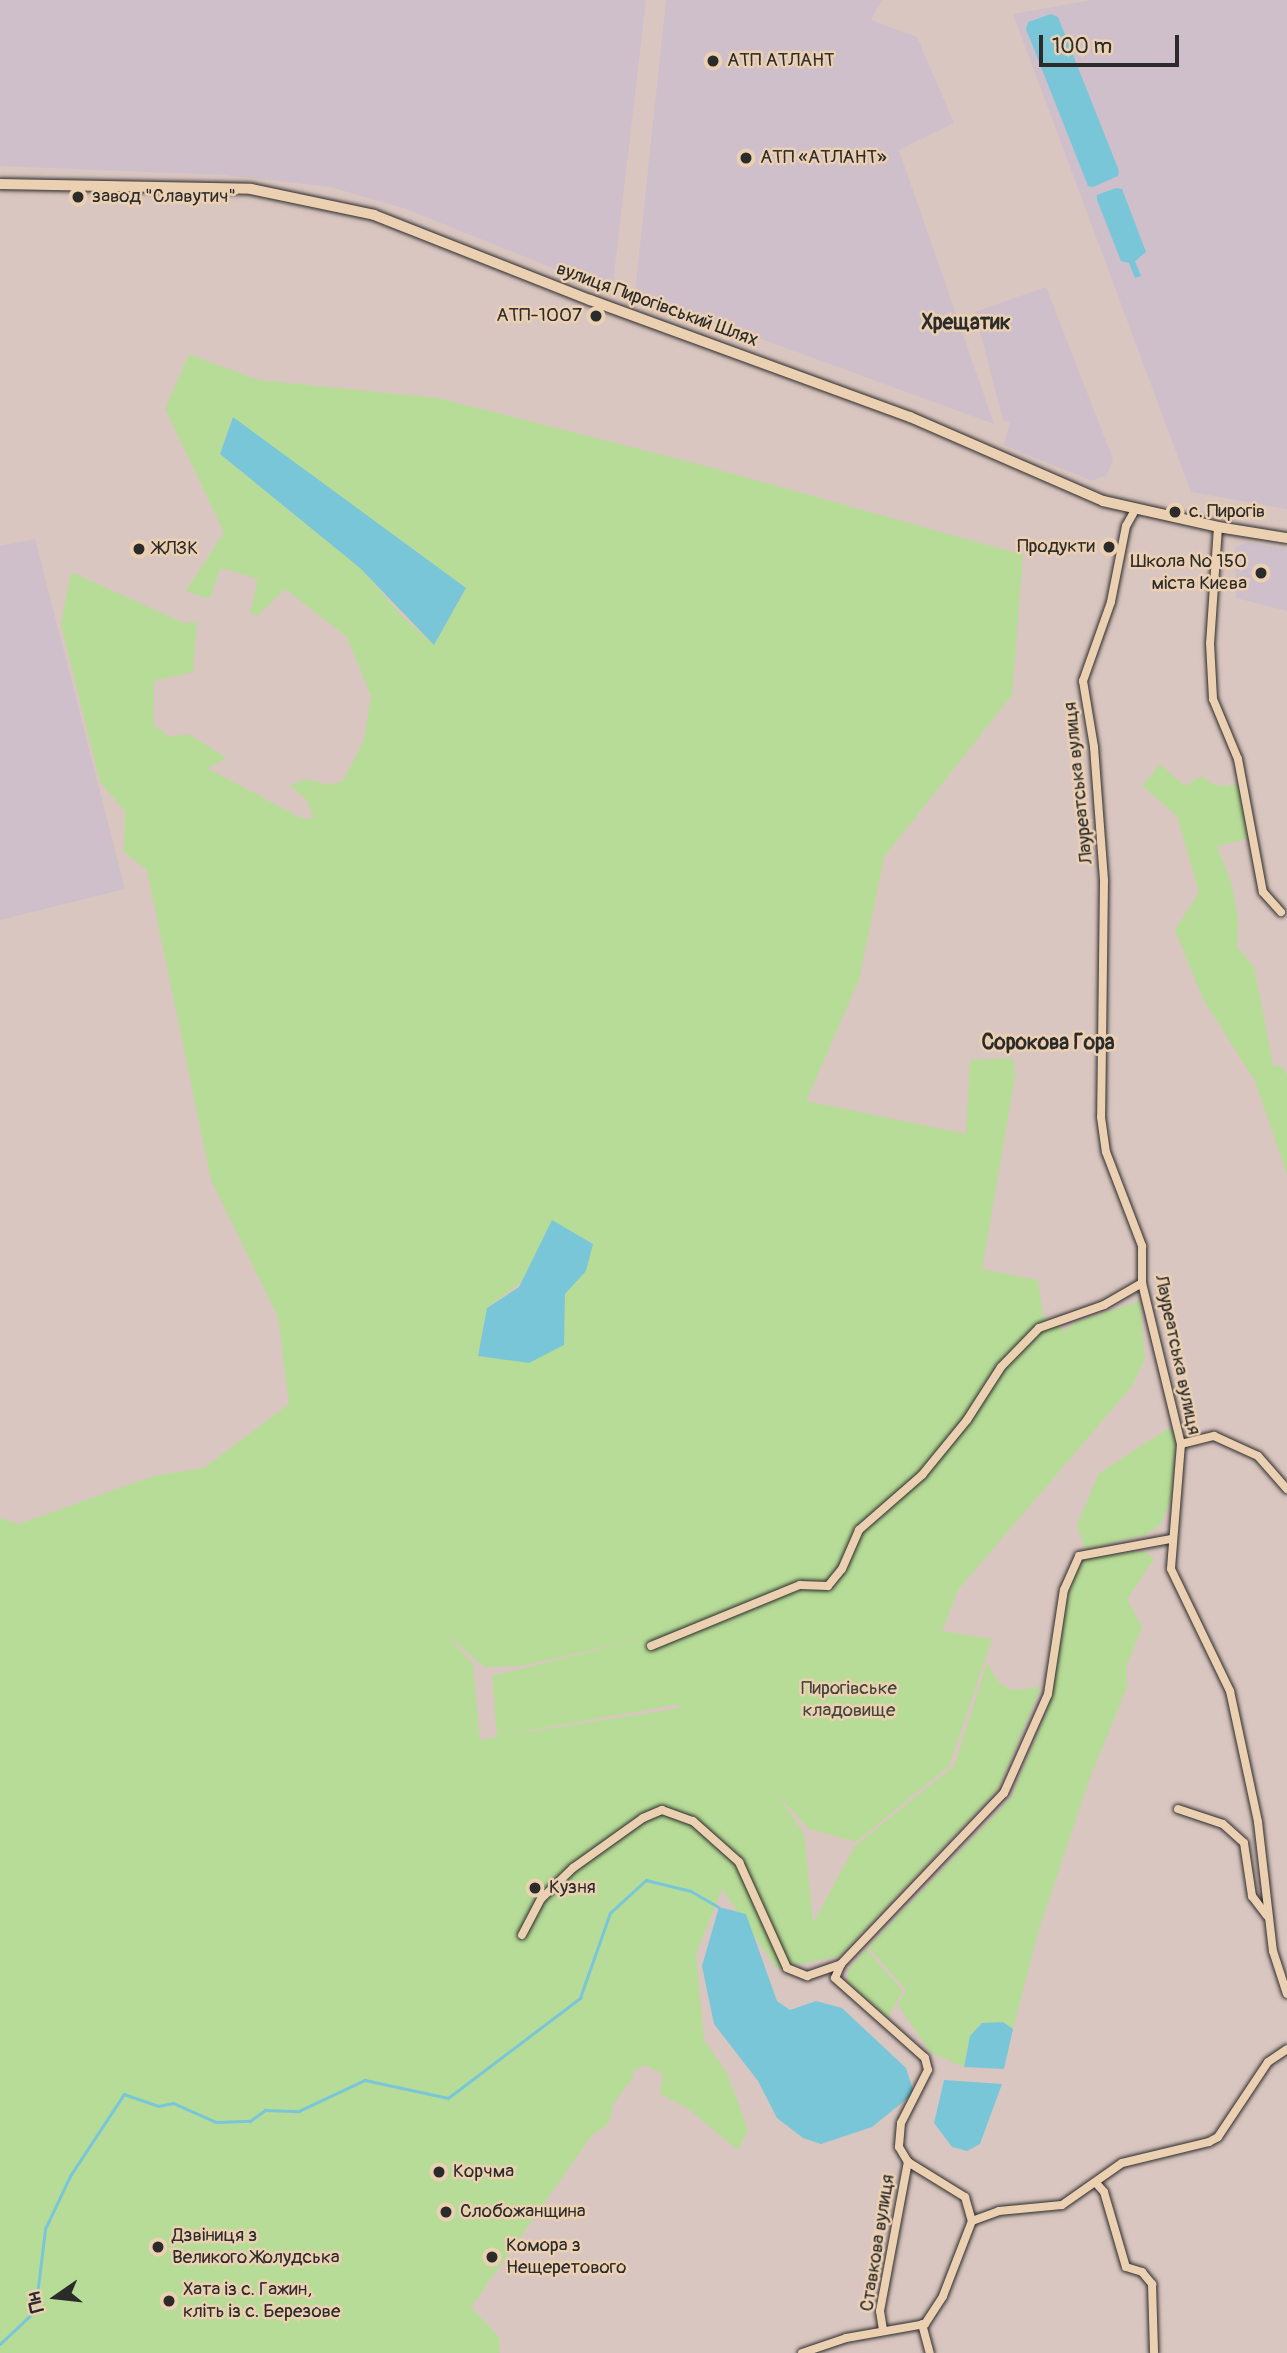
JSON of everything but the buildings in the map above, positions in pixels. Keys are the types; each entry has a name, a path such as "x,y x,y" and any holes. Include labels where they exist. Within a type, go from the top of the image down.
{"street":[{"name":"вулиця Пирогівський Шлях","path":"0,184 251,189 374,215 590,300 910,416 1103,501 1218,527 1287,538"},
{"name":"Лауреатська вулиця","path":"1135,510 1126,526 1111,602 1083,681 1094,747 1104,881 1101,1117 1106,1152 1143,1246 1142,1283 1181,1444 1171,1539 1171,1569 1177,1588 1230,1691 1258,1822 1267,1916 1287,1994"},
{"path":"1218,527 1210,643 1213,699 1238,758 1252,854 1263,892 1281,912"},
{"path":"651,1646 800,1585 828,1586 842,1569 859,1531 922,1475 967,1419 1001,1367 1040,1328 1104,1305 1142,1283"},
{"path":"1181,1444 1214,1436 1258,1456 1287,1489"},
{"path":"835,1978 841,1964 1004,1793 1048,1694 1064,1590 1079,1556 1171,1539"},
{"path":"1178,1809 1223,1824 1244,1843 1252,1896 1267,1916"},
{"path":"522,1935 541,1899 573,1868 643,1818 662,1810 693,1821 739,1862 786,1968 807,1976 841,1964"},
{"name":"Ставкова вулиця","path":"821,1972 835,1978 925,2058 928,2070 919,2094 901,2123 899,2147 908,2162 965,2197 972,2221"},
{"path":"802,2353 883,2330 922,2324 943,2296 972,2221 999,2210 1062,2205 1122,2163 1196,2147 1218,2137 1268,2062 1287,2049"},
{"name":"Ставкова вулиця","path":"883,2330 880,2311 908,2162"},
{"path":"1096,2182 1104,2192 1126,2267 1142,2272 1152,2284 1153,2353"},
{"path":"922,2324 930,2353"}],"shaded area":[{"path":"0,0 646,0 612,292 406,209 330,187 225,175 0,166"},
{"path":"666,0 882,0 871,20 917,37 954,123 899,150 994,424 635,293"},
{"path":"1092,0 1287,0 1287,509 1191,492 1013,14"},
{"path":"1046,287 1113,459 1107,475 1092,481 1004,445 1010,423 1003,420 975,312"},
{"path":"35,539 125,889 0,920 0,546"},
{"name":"Школа № 150 міста Києва","path":"1246,542 1287,549 1287,611 1236,598 1235,547"}],"green space":[{"name":"Пирогівське кладовище","path":"189,354 258,380 438,398 702,465 1023,555 1012,695 884,857 859,980 806,1101 966,1134 970,1060 1013,1058 1015,1077 982,1269 1038,1280 1043,1316 1064,1331 1076,1322 1140,1301 1145,1359 1132,1386 958,1590 942,1631 992,1639 949,1766 856,1842 809,1829 778,1795 804,1834 813,1923 855,1846 954,1766 987,1663 999,1683 1012,1690 1041,1687 998,1789 840,1956 777,1969 722,1889 696,1954 704,2040 727,2073 748,2130 738,2150 687,2108 660,2094 663,2074 645,2065 632,2071 634,2076 614,2103 608,2124 592,2135 471,2307 499,2337 500,2353 0,2353 0,1518 19,1524 153,1476 204,1468 289,1404 278,1317 211,1180 147,870 124,852 125,811 100,782 61,624 71,572 184,623 197,622 193,672 154,681 153,725 170,737 188,734 227,758 207,768 301,818 314,819 307,800 290,786 305,779 330,785 343,781 364,740 371,696 347,637 285,589 257,616 250,613 258,579 221,568 209,599 186,591 224,532 165,409","holes":["232,418 466,588 434,645 404,618 360,568 220,454","580,1237 593,1243 585,1271 565,1294 564,1345 478,1356 487,1308","444,1632 484,1667 521,1666 653,1636 492,1676 497,1737 480,1740 473,1664","675,1705 682,1708 513,1734"]},
{"path":"1160,764 1185,786 1201,776 1216,786 1239,785 1247,839 1217,846 1232,885 1238,920 1237,947 1254,967 1273,1065 1282,1067 1287,1075 1287,1174 1255,1081 1203,999 1175,930 1199,892 1177,816 1142,786"},
{"path":"1169,1428 1176,1436 1171,1500 1160,1525 1145,1535 1085,1549 1077,1525 1099,1473"},
{"path":"1144,1551 1154,1559 1127,1599 1142,1627 1126,1668 1127,1687 1088,1783 1038,1932 1013,2029 1003,2022 970,2036 964,2067 930,2052 898,2005 906,1990 868,1947 1011,1798 1047,1711 1071,1581 1081,1563 1088,1557"},
{"path":"866,1949 903,1991 888,2017 847,1982 848,1970"}],"water":[{"path":"1051,14 1058,17 1119,171 1118,176 1093,187 1088,186 1026,29 1028,22"},
{"path":"1116,188 1122,189 1146,252 1135,261 1141,276 1135,278 1129,263 1121,261 1097,200 1097,195"},
{"path":"233,417 466,588 434,645 360,568 220,454"},
{"path":"552,1220 593,1244 586,1271 565,1294 564,1345 529,1363 478,1356 487,1308 519,1287"},
{"path":"719,1907 746,1914 777,2001 790,2010 816,2001 842,2008 906,2068 914,2093 872,2127 821,2144 803,2138 777,2118 758,2081 714,2024 702,1966"},
{"path":"1003,2022 1013,2029 1004,2069 964,2067 970,2036 982,2023"},
{"path":"944,2080 1002,2084 980,2144 967,2151 952,2147 934,2123"}],"waterway":[{"path":"0,2344 35,2311 45,2229 70,2176 124,2094 158,2106 173,2103 216,2122 250,2121 265,2110 299,2111 365,2080 448,2098 580,1998 610,1913 646,1880 691,1891 719,1907"}],"place":[{"name":"АТП АТЛАНТ","path":"713,61"},
{"name":"АТП «АТЛАНТ»","path":"746,158"},
{"name":"завод \"Славутич\"","path":"78,197"},
{"name":"АТП-1007","path":"596,316"},
{"name":"с. Пирогів","path":"1175,512"},
{"name":"Продукти","path":"1109,547"},
{"name":"ЖЛЗК","path":"139,549"},
{"name":"Школа № 150 міста Києва","path":"1261,573"},
{"name":"Кузня","path":"535,1888"},
{"name":"Корчма","path":"439,2172"},
{"name":"Слобожанщина","path":"446,2212"},
{"name":"Дзвіниця з Великого Жолудська","path":"158,2247"},
{"name":"Комора з Нещеретового","path":"492,2257"},
{"name":"Хата із с. Гажин, кліть із с. Березове","path":"169,2301"}],"district":[{"name":"Хрещатик","path":"966,323"},
{"name":"Сорокова Гора","path":"1048,1043"}]}
